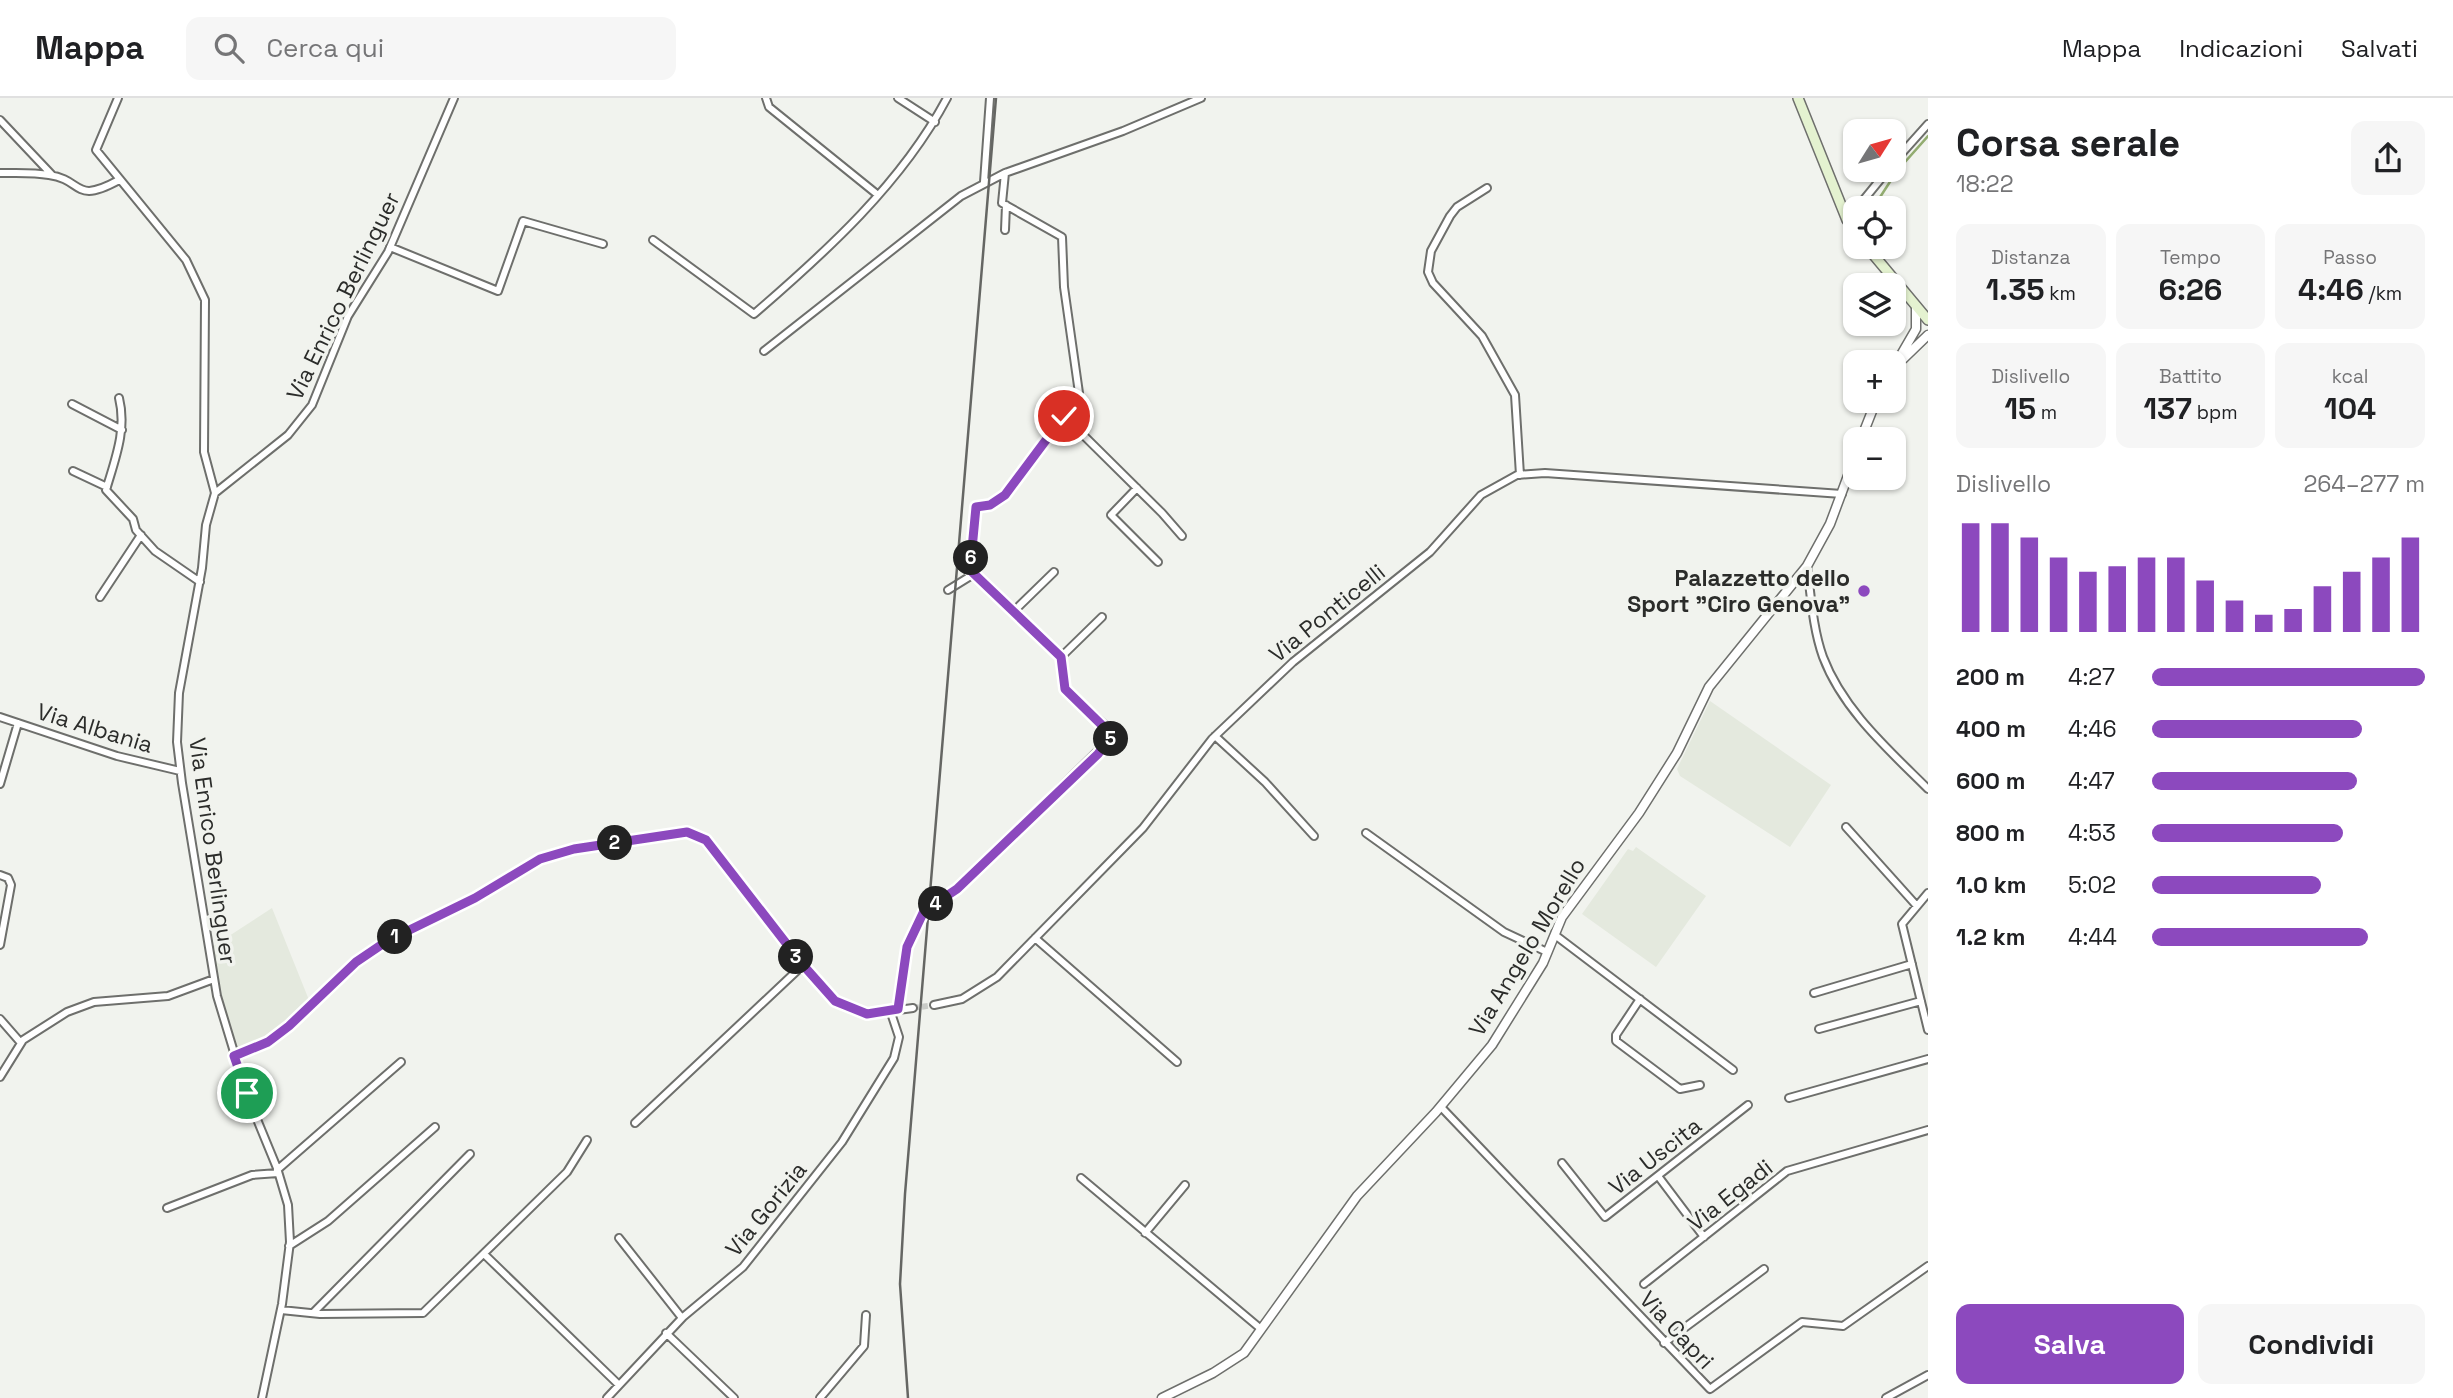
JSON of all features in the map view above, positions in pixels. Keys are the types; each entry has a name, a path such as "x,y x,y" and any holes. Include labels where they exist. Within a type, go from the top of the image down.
{"main road":[{"path":"1798,98 1843,210"},
{"path":"1877,259 1928,321"}],"street":[{"path":"118,98 96,150 186,260 205,300 205,452 215,493"},
{"path":"766,98 769,107 878,195"},
{"path":"898,98 935,122"},
{"path":"653,240 752,315 878,195 935,122 947,98"},
{"path":"984,182 990,98"},
{"path":"764,351 961,196 984,182 1123,131 1201,98"},
{"name":"Via Enrico Berlinguer","path":"262,1398 281,1310 289,1246 288,1205 234,1056 214,979 180,771 177,742 179,693 200,582 206,525 215,493 288,435 313,405 348,316 368,288 390,247 452,99"},
{"path":"0,120 52,175 81,191 102,189 119,180"},
{"path":"1906,149 1928,124"},
{"path":"0,173 52,175"},
{"path":"948,590 969,577 976,507 990,505 1005,495 1079,393 1064,287 1062,237 1002,203 1005,173"},
{"path":"1867,196 1878,182"},
{"path":"1487,188 1457,207 1450,216 1431,251 1428,272 1433,283 1482,336 1515,395 1520,475"},
{"path":"1005,230 1006,205"},
{"path":"390,247 498,291 524,221 603,244"},
{"path":"1916,306 1916,329"},
{"path":"1904,350 1916,329 1928,321"},
{"path":"1906,356 1926,335 1928,321"},
{"path":"120,398 124,418 106,490 133,519 141,535 155,551 200,582"},
{"path":"72,404 122,430"},
{"path":"1064,416 1182,536"},
{"path":"73,471 107,487"},
{"name":"Via Ponticelli","path":"934,1005 962,999 997,977 1143,828 1215,736 1293,662 1430,552 1480,495 1520,475 1545,473 1842,494"},
{"path":"1137,488 1111,515 1158,562"},
{"name":"Via Angelo Morello","path":"1162,1398 1237,1360 1357,1196 1441,1107 1502,1031 1578,894 1639,813 1677,753 1709,687 1807,566 1830,524 1843,490"},
{"path":"100,597 141,535"},
{"path":"1807,566 1814,625 1824,658 1837,685 1858,716 1928,789"},
{"path":"898,1009 907,947 924,911 957,889 1111,738 1108,727 1065,689 1061,657 970,570"},
{"path":"1014,611 1054,572"},
{"path":"1061,657 1102,617"},
{"name":"Via Albania","path":"0,718 117,756 180,771"},
{"path":"0,784 18,723"},
{"path":"1215,736 1265,782 1314,836"},
{"path":"1846,827 1916,905"},
{"path":"234,1056 268,1042 289,1026 356,962 387,941 475,898 540,859 574,849 687,832 706,840 803,965 835,1001 867,1014 913,1008"},
{"path":"1366,833 1504,932 1547,952"},
{"path":"0,875 8,878 11,885 0,945"},
{"path":"1928,893 1902,925 1928,1030"},
{"path":"1555,935 1733,1070"},
{"path":"1035,938 1177,1062"},
{"path":"1814,993 1912,964"},
{"path":"635,1123 803,965"},
{"path":"0,1077 21,1043 67,1012 94,1002 168,996 214,979"},
{"path":"1640,999 1616,1035 1619,1045 1680,1089 1700,1085"},
{"path":"1819,1030 1921,1001"},
{"name":"Via Gorizia","path":"607,1398 666,1333 743,1268 842,1142 894,1058 899,1037 890,1010"},
{"path":"0,1019 21,1043"},
{"path":"1789,1098 1928,1059"},
{"path":"167,1208 252,1175 278,1172 401,1062"},
{"name":"Via Uscita","path":"1562,1163 1605,1217 1748,1105"},
{"name":"Via Capri","path":"1441,1107 1706,1387 1712,1389 1802,1322 1843,1326 1928,1266"},
{"path":"289,1246 328,1221 435,1127"},
{"name":"Via Egadi","path":"1644,1284 1787,1171 1928,1130"},
{"path":"281,1310 313,1313 423,1313 567,1172 587,1140"},
{"path":"313,1313 470,1154"},
{"path":"1658,1176 1704,1237"},
{"path":"1081,1178 1261,1329"},
{"path":"1145,1233 1185,1185"},
{"path":"619,1238 682,1318"},
{"path":"485,1255 619,1385"},
{"path":"1664,1343 1764,1269"},
{"path":"820,1398 864,1346 866,1315"},
{"path":"666,1333 734,1398"},
{"path":"1886,1398 1928,1375"}],"shaded area":[{"path":"1710,701 1831,785 1790,847 1680,776 1677,769"},
{"path":"1636,847 1706,896 1656,967 1582,914 1628,849 1633,851"},
{"path":"272,908 311,1005 268,1042 234,1056 209,949"}],"waterway":[{"path":"1881,196 1897,171 1928,136"}],"tunnel":[{"path":"913,1008 934,1005"}],"railway":[{"path":"908,1398 900,1284 905,1194 996,98"}],"place":[{"name":"Palazzetto dello Sport \"Ciro Genova\"","path":"1864,591"}],"route":[{"path":"247,1093 234,1056 268,1042 289,1026 356,962 387,941 475,898 540,859 574,849 687,832 706,840 803,965 835,1001 867,1014 898,1009 907,947 924,911 957,889 1098,754 1112,735 1108,727 1065,689 1064,664 1061,657 970,570 976,507 990,505 1005,495 1064,416"}]}
